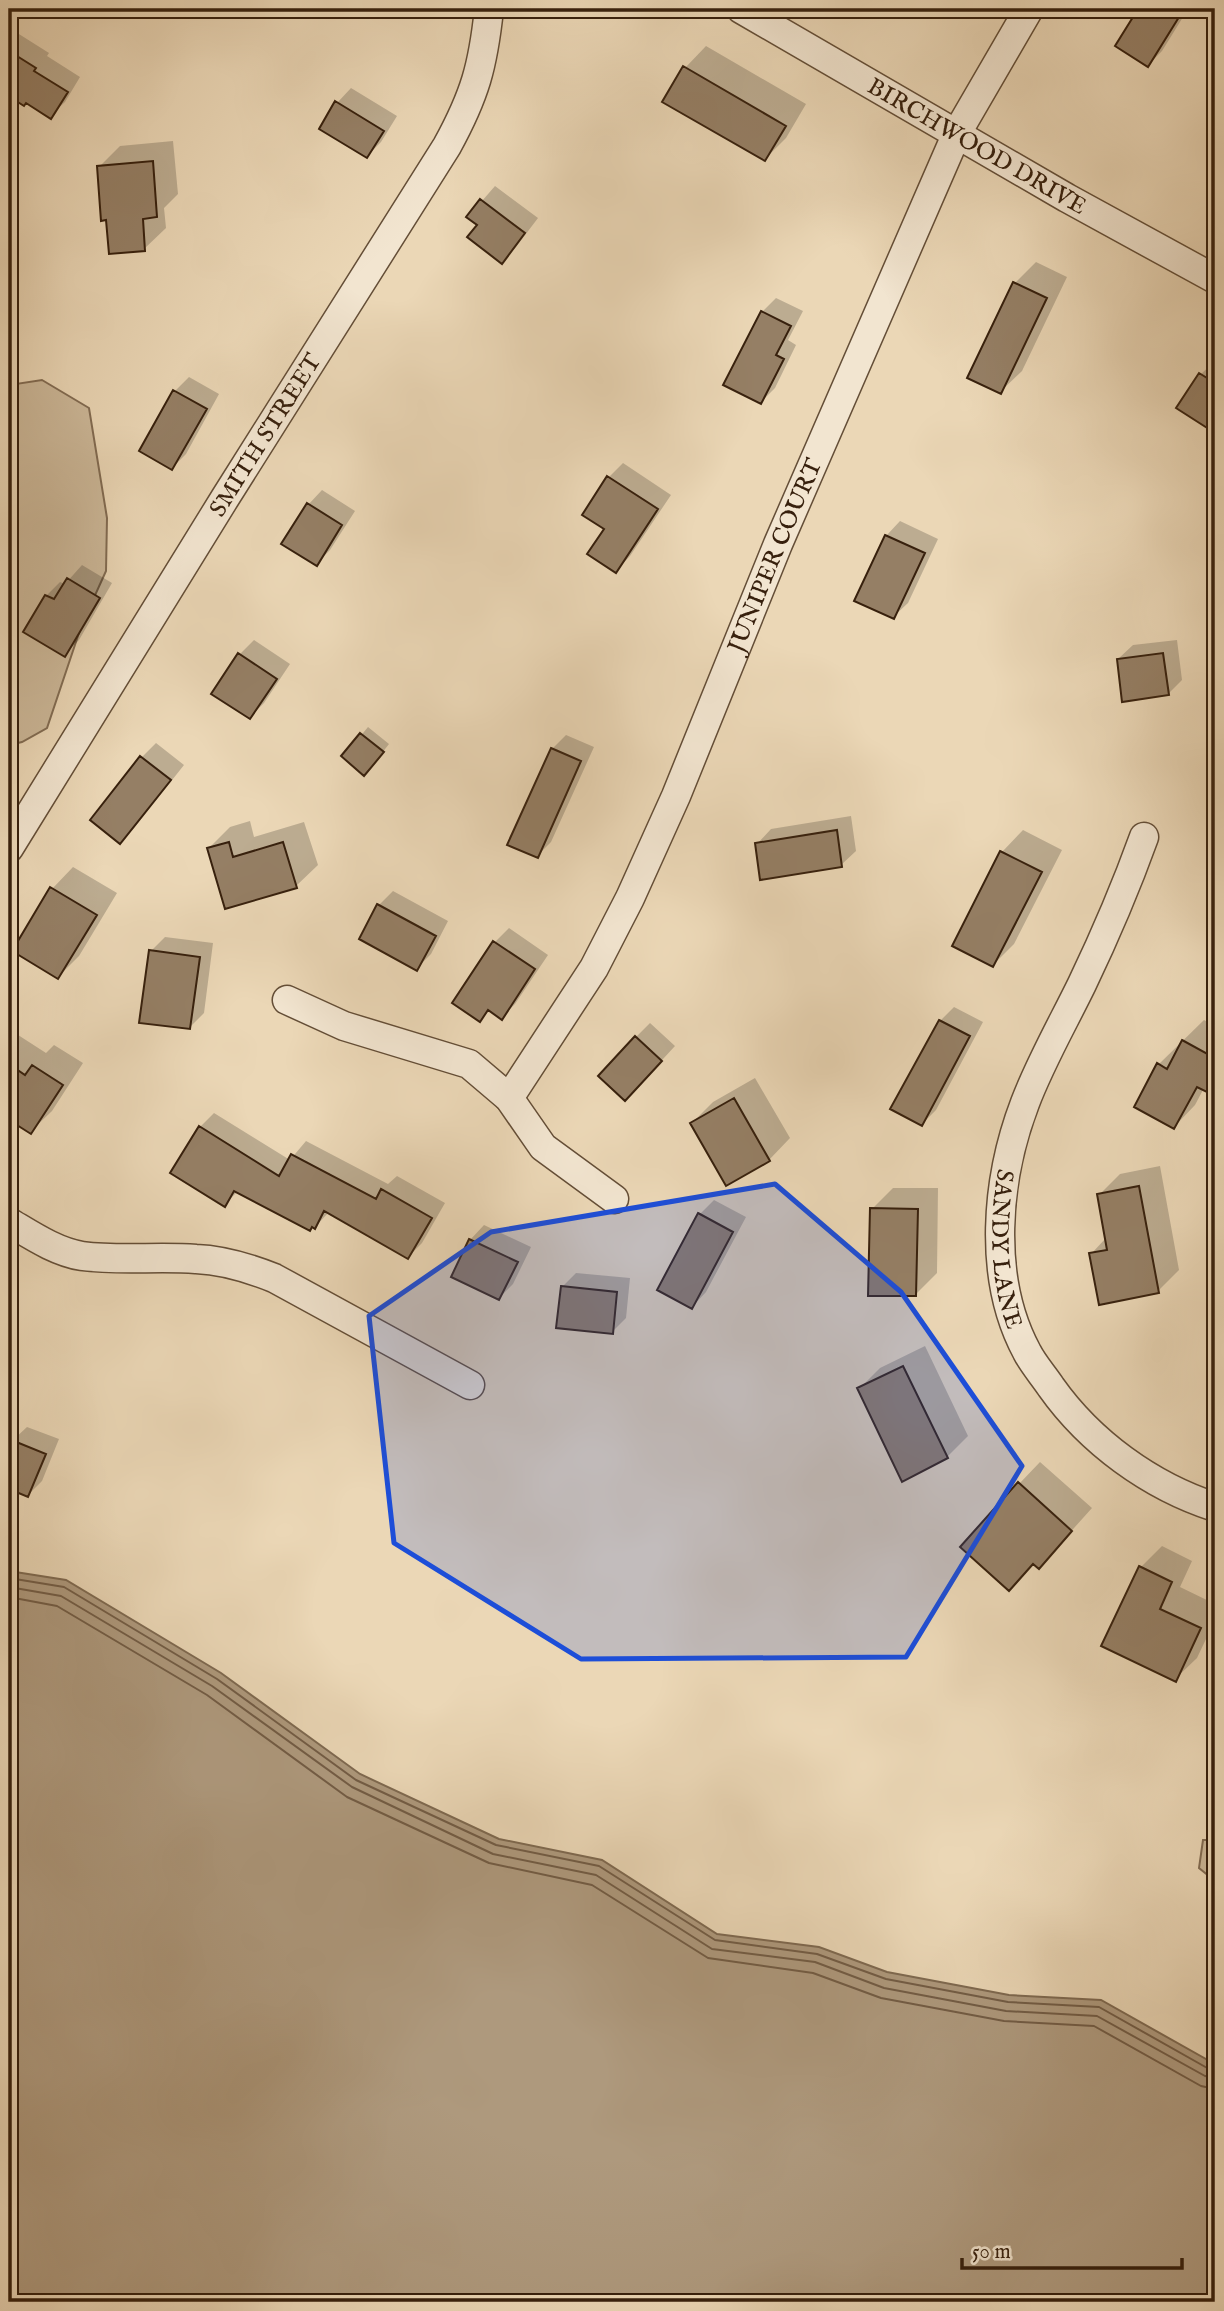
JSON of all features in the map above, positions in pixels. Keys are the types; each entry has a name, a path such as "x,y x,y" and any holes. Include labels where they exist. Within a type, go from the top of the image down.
{"street":[{"name":"SMITH STREET","path":"9,848 447,146 467,111 477,81 484,52 489,9"},
{"name":"BIRCHWOOD DRIVE","path":"741,9 1067,198 1215,279"},
{"name":"JUNIPER COURT","path":"509,1098 594,968 630,898 676,796 778,544 957,133 1029,9"},
{"name":"SANDY LANE","path":"1144,837 1099,949 1025,1102 1010,1149 1003,1184 1001,1252 1006,1287 1018,1331 1027,1352 1067,1410 1134,1467 1186,1498 1215,1507"},
{"path":"287,1000 344,1026 469,1064 509,1098 543,1147 614,1199"},
{"path":"9,1222 39,1239 80,1256 197,1259 247,1267 274,1278 470,1385"}],"highlighted area":[{"path":"775,1184 901,1292 1022,1466 906,1657 581,1659 394,1543 369,1316 491,1232"}],"shaded area":[{"path":"42,380 89,408 107,518 106,571 82,624 47,728 22,742 9,745 9,385"},
{"path":"1203,1840 1215,1840 1215,1881 1199,1868"}],"water":[{"path":"9,1571 66,1580 221,1673 360,1774 499,1839 602,1860 717,1934 819,1947 887,1972 1009,1995 1101,2000 1213,2063 1215,2302 9,2302"}],"building":[{"path":"1138,9 1184,9 1148,67 1115,46"},
{"path":"9,51 36,68 34,71 68,92 51,119 26,103 24,106 16,101 9,113"},
{"path":"683,66 786,126 765,161 662,102"},
{"path":"335,101 384,131 367,158 319,129"},
{"path":"153,161 157,217 143,219 145,251 109,254 106,220 101,221 97,166"},
{"path":"480,199 525,233 502,264 467,237 477,225 466,217"},
{"path":"1013,282 1047,298 1001,394 967,378"},
{"path":"761,311 791,326 776,355 784,359 761,404 723,385"},
{"path":"1199,373 1215,383 1215,433 1176,408"},
{"path":"173,390 207,409 172,470 139,451"},
{"path":"607,476 658,509 616,573 587,554 604,529 582,515"},
{"path":"307,503 342,525 317,566 281,544"},
{"path":"885,535 925,553 894,619 854,601"},
{"path":"67,578 100,598 65,657 23,632 45,595 54,599"},
{"path":"238,653 277,679 250,719 211,694"},
{"path":"1163,653 1169,695 1122,702 1117,659"},
{"path":"360,733 384,752 364,776 341,756"},
{"path":"551,748 581,761 538,858 507,845"},
{"path":"140,756 171,780 120,844 90,820"},
{"path":"837,830 842,867 760,880 755,843"},
{"path":"229,842 233,857 283,842 297,888 225,909 207,848"},
{"path":"1000,851 1042,872 993,967 952,946"},
{"path":"50,887 97,915 58,979 12,951"},
{"path":"377,904 436,936 417,971 359,939"},
{"path":"493,941 535,969 502,1020 488,1010 480,1022 452,1003"},
{"path":"149,950 200,957 190,1029 139,1023"},
{"path":"939,1020 970,1036 922,1126 890,1109"},
{"path":"635,1036 662,1061 625,1101 598,1076"},
{"path":"1182,1040 1215,1058 1215,1096 1197,1087 1174,1129 1134,1107 1157,1063 1167,1069"},
{"path":"9,1064 25,1075 32,1065 63,1085 31,1134 9,1120"},
{"path":"734,1098 770,1161 726,1186 690,1123"},
{"path":"199,1126 279,1176 291,1154 376,1199 381,1189 432,1218 408,1259 324,1211 315,1229 312,1227 310,1231 234,1191 225,1207 170,1173"},
{"path":"1139,1186 1159,1293 1099,1305 1089,1253 1107,1250 1097,1194"},
{"path":"870,1208 918,1209 916,1296 868,1296"},
{"path":"698,1213 733,1232 692,1309 657,1290"},
{"path":"469,1239 518,1262 499,1300 451,1277"},
{"path":"561,1286 617,1292 613,1334 556,1328"},
{"path":"903,1366 948,1458 902,1482 857,1388"},
{"path":"9,1439 46,1454 28,1497 9,1489"},
{"path":"1018,1482 1072,1531 1039,1569 1033,1564 1009,1591 960,1547"},
{"path":"1139,1566 1172,1582 1160,1609 1201,1628 1176,1682 1101,1646"}]}
